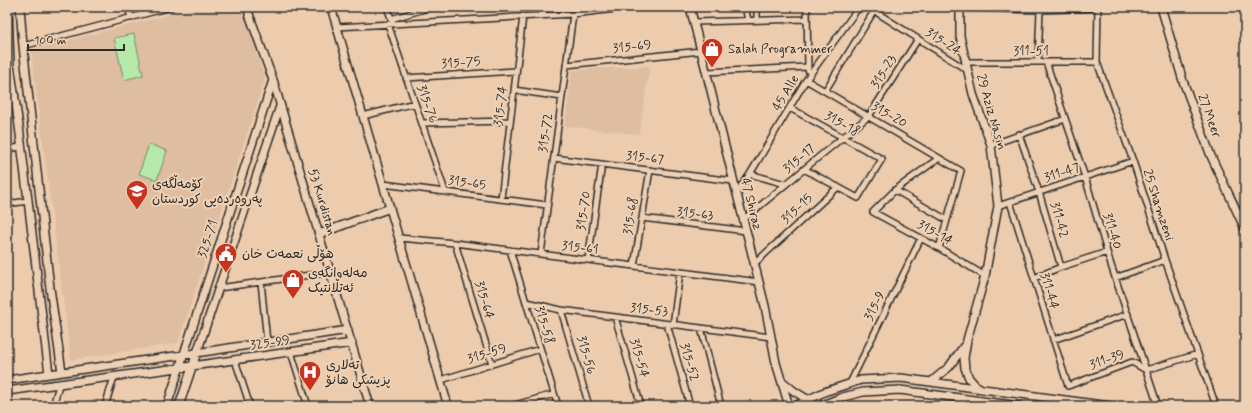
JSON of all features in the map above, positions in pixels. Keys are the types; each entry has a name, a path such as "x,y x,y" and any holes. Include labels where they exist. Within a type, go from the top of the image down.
{"street":[{"path":"8,7 10,94 19,126 49,374"},
{"path":"20,7 50,288 62,372"},
{"path":"128,7 131,18"},
{"path":"23,46 171,7"},
{"name":"53 Kurdistan","path":"248,7 249,14 273,80 370,406"},
{"path":"331,7 448,406"},
{"name":"315-76","path":"387,7 406,78 445,191"},
{"path":"391,22 431,7"},
{"path":"540,7 543,15"},
{"path":"337,27 391,22 573,14 633,7"},
{"name":"47 Shiraz","path":"690,7 759,282 776,363 789,406"},
{"path":"745,7 748,20"},
{"path":"757,7 757,20"},
{"path":"807,7 807,79"},
{"name":"45 Alle","path":"737,193 807,79 859,7"},
{"name":"315-24","path":"868,7 967,70"},
{"path":"960,7 1040,10 1046,8 1098,8"},
{"name":"29 Aziz Nasin","path":"960,7 960,36 973,94 991,145 998,206 985,276 964,358 965,368 972,382 982,389"},
{"name":"27 Meer","path":"1161,7 1183,80 1211,156 1245,229"},
{"name":"25 Shamzeni","path":"1098,8 1097,62 1133,162 1164,260 1216,406"},
{"path":"1038,62 1040,10"},
{"path":"825,91 874,11"},
{"name":"315-72","path":"541,254 573,14"},
{"name":"315-74","path":"501,199 522,16"},
{"path":"694,22 807,19"},
{"name":"315-23","path":"869,116 918,39"},
{"name":"315-69","path":"566,65 701,51"},
{"name":"311-51","path":"965,62 1097,62"},
{"name":"311-40","path":"1046,62 1085,177 1115,278 1158,406"},
{"path":"706,72 808,68"},
{"name":"315-75","path":"406,78 516,71"},
{"name":"315-20","path":"807,79 961,171 947,220"},
{"name":"325-71","path":"167,406 182,355 273,80"},
{"path":"514,90 562,97"},
{"path":"363,116 415,104"},
{"name":"325-71","path":"179,406 280,106"},
{"name":"315-18","path":"790,108 882,159 858,198 838,187"},
{"name":"315-17","path":"743,220 869,116"},
{"path":"991,145 1065,119"},
{"path":"422,123 510,121"},
{"path":"19,126 32,124"},
{"name":"311-42","path":"1019,134 1040,192 1061,267"},
{"path":"7,149 21,147"},
{"name":"315-67","path":"554,158 733,181"},
{"path":"939,158 895,190 947,220 939,248"},
{"name":"311-47","path":"998,206 1133,162"},
{"name":"315-70","path":"588,260 602,164"},
{"path":"804,169 838,187"},
{"name":"315-68","path":"634,266 650,170"},
{"path":"750,174 785,184"},
{"name":"315-65","path":"383,184 547,205"},
{"name":"315-15","path":"754,264 838,187"},
{"name":"315-14","path":"895,190 873,212 939,248 985,276"},
{"path":"7,204 28,201"},
{"name":"311-44","path":"1010,202 1068,386"},
{"path":"319,234 390,208"},
{"name":"315-63","path":"642,218 746,231"},
{"name":"315-61","path":"399,238 455,243 759,282"},
{"name":"315-9","path":"850,383 921,238"},
{"name":"315-64","path":"455,243 492,364"},
{"name":"315-58","path":"510,250 558,406"},
{"path":"1034,278 1061,267 1107,252"},
{"path":"1115,278 1164,260"},
{"path":"219,288 331,272"},
{"path":"674,324 680,272"},
{"path":"261,282 267,342"},
{"name":"315-53","path":"526,302 561,310 771,337"},
{"name":"315-56","path":"561,310 589,406"},
{"path":"1053,340 1128,314"},
{"name":"315-54","path":"615,317 641,406"},
{"name":"315-52","path":"667,324 690,406"},
{"path":"701,328 721,406"},
{"path":"7,380 348,330"},
{"path":"335,332 338,338 336,345"},
{"name":"29 Aziz Nasin","path":"931,382 952,364 968,340"},
{"name":"325-99","path":"7,390 59,385 352,343"},
{"name":"315-59","path":"441,380 540,349"},
{"path":"291,352 308,406"},
{"path":"1146,370 1198,354"},
{"path":"235,360 250,406"},
{"name":"311-39","path":"1068,386 1132,362 1146,370"},
{"path":"105,406 114,377"},
{"path":"795,406 807,399 861,380 901,378 982,389 1069,404 1110,406"},
{"path":"782,381 807,399"},
{"path":"52,406 59,385"},
{"path":"820,406 843,397 862,392 900,390 1019,406"},
{"path":"511,406 554,394"}],"shaded area":[{"name":"كۆمەڵگەی پەروەردەیی كوردستان","path":"200,7 243,7 265,79 178,343 71,360 31,50"},
{"path":"650,66 639,134 565,126 572,70"}],"green space":[{"path":"134,34 143,75 124,80 114,38"},
{"path":"149,144 167,151 157,180 139,174"}],"place":[{"name":"Salah Programmer","path":"712,68"},
{"name":"كۆمەڵگەی پەروەردەیی كوردستان","path":"137,210"},
{"name":"هۆڵی نعمەت خان","path":"226,274"},
{"name":"مەلەوانگەی ئەتڵانتیک","path":"293,300"},
{"name":"تەلاری پزیشکی هانۆ","path":"310,392"}]}
